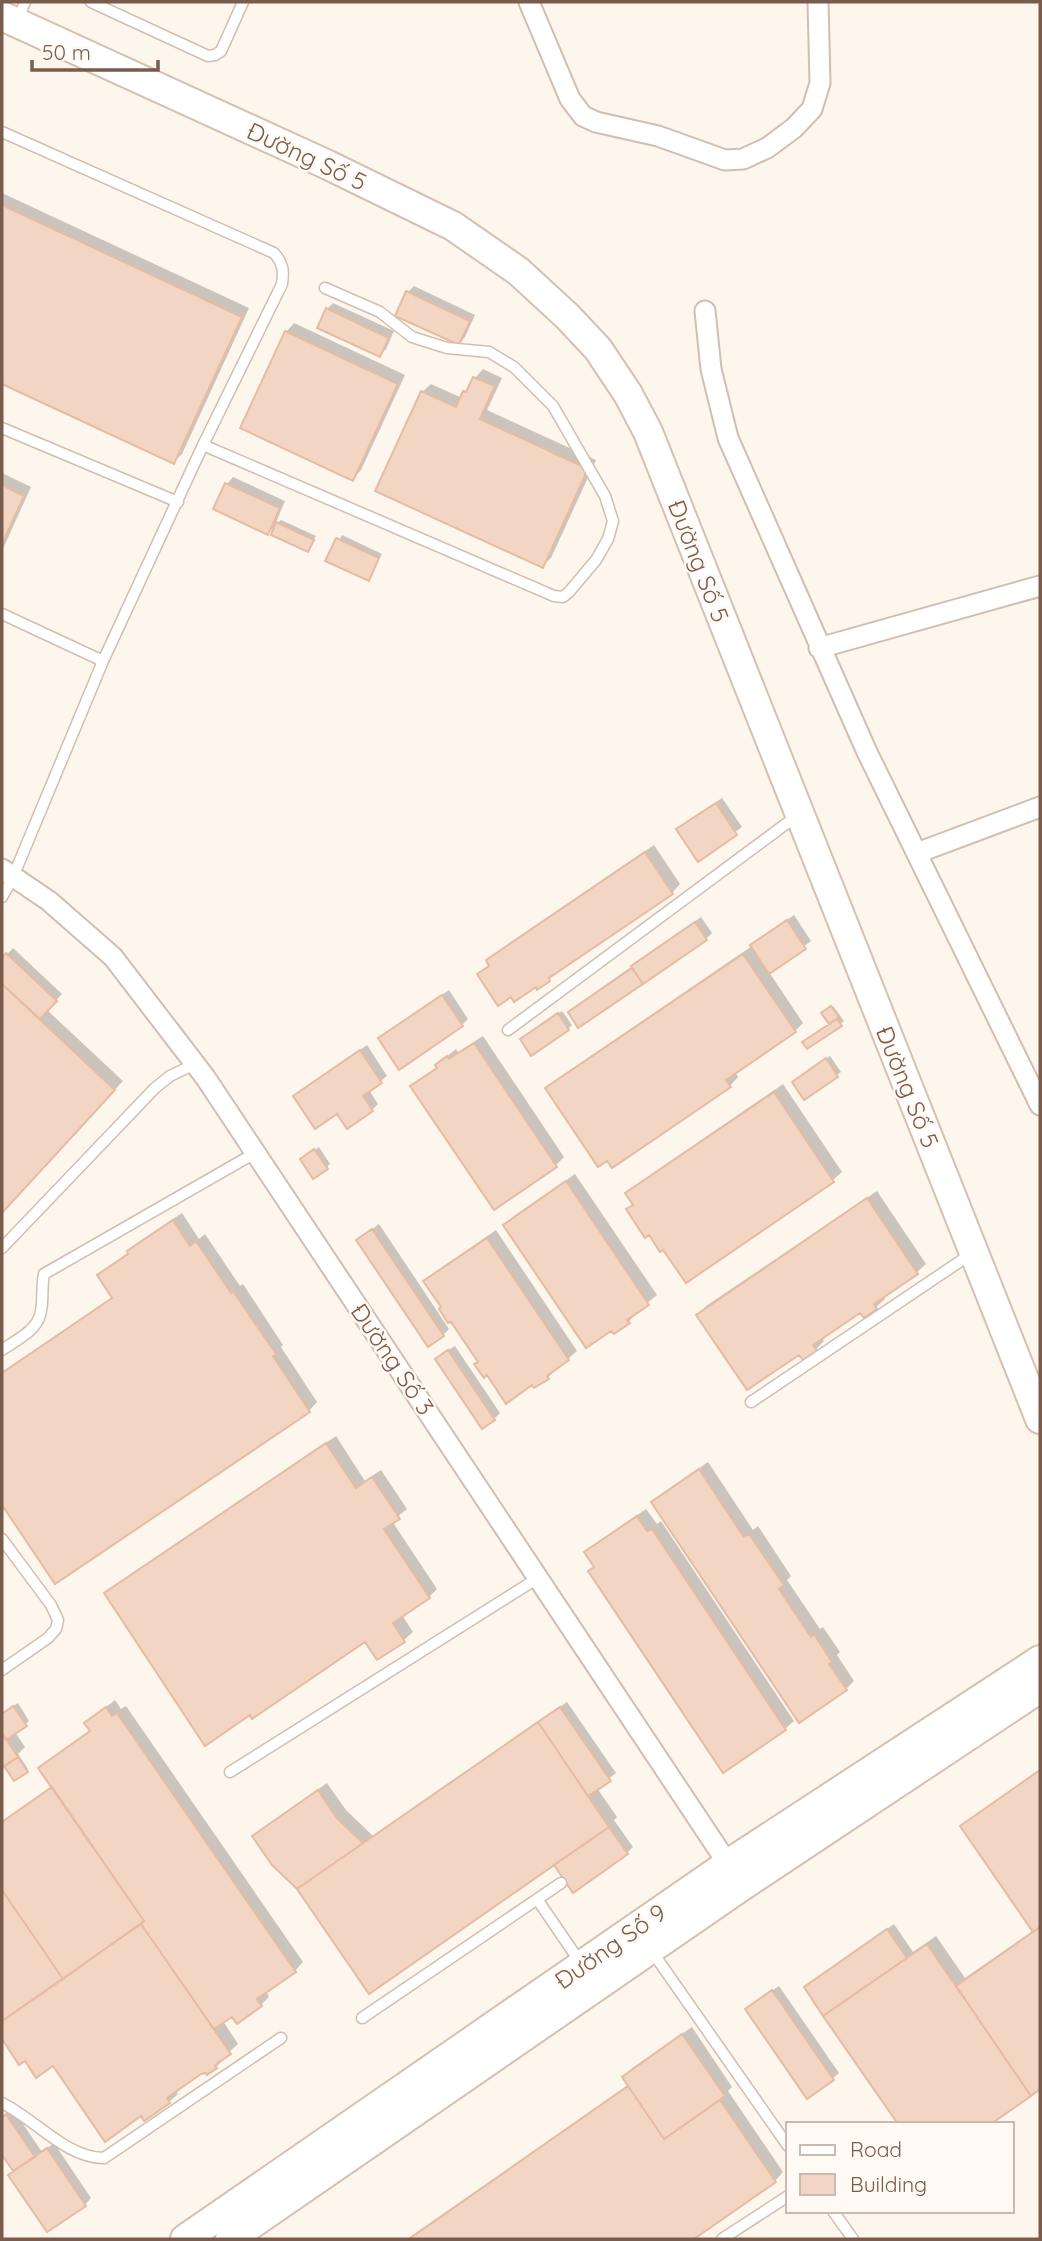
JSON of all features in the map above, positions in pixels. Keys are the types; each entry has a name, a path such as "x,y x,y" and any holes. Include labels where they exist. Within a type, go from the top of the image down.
{"street":[{"path":"529,2 570,99 583,116 596,122 658,136 725,160 743,159 767,148 794,128 811,109 820,83 818,2"},
{"name":"Đường Số 5","path":"14,13 453,226 518,271 567,316 605,360 628,394 648,432 1040,1419"},
{"path":"705,311 711,369 728,438 819,648 1040,1105"},
{"path":"819,648 1040,586"},
{"path":"917,853 1040,807"},
{"name":"Đường Số 3","path":"7,873 49,901 113,957 195,1064 735,1875"},
{"name":"Đường Số 9","path":"230,2239 651,1949 735,1875 1040,1660"},
{"name":"Đường Số 9","path":"185,2239 582,1966 1040,1688"}],"lane":[{"path":"91,2 208,56 220,51 243,2"},
{"path":"2,132 265,248 281,260 284,271 282,284 203,445 7,873 2,897"},
{"path":"203,445 554,596 563,597 569,592 596,560 608,539 612,521 605,496 552,406 524,377 514,367 489,352 447,348 412,337 380,312 324,288"},
{"path":"2,428 178,502"},
{"path":"2,614 103,661"},
{"path":"508,1030 799,814"},
{"path":"2,1248 155,1088 170,1076 195,1064"},
{"path":"2,1350 35,1326 40,1316 44,1274 255,1153"},
{"path":"751,1402 974,1252"},
{"path":"2,1539 51,1605 58,1620 56,1629 48,1638 2,1670"},
{"path":"230,1772 538,1578"},
{"path":"362,2018 562,1883"},
{"path":"537,1899 582,1966"},
{"path":"651,1949 786,2144"},
{"path":"2,2103 89,2158 104,2158 281,2038"},
{"path":"723,2239 786,2197"},
{"path":"834,2213 853,2239"}],"building":[{"path":"2,205 242,317 174,464 2,384"},
{"path":"406,291 470,321 459,345 395,316"},
{"path":"326,308 389,338 380,357 317,328"},
{"path":"285,331 398,384 353,481 240,428"},
{"path":"473,377 495,386 480,419 588,469 543,568 375,491 421,391 456,407"},
{"path":"225,483 280,508 268,535 213,509"},
{"path":"2,485 24,496 2,544"},
{"path":"276,522 314,540 308,552 271,535"},
{"path":"336,538 379,558 369,581 325,561"},
{"path":"716,803 737,835 698,862 676,829"},
{"path":"645,852 673,894 549,978 550,981 537,990 536,987 514,1002 511,997 498,1006 477,974 489,966 486,960"},
{"path":"787,920 806,949 769,974 750,945"},
{"path":"695,922 707,940 643,984 631,966"},
{"path":"6,953 57,1001 40,1019 2,984 2,958"},
{"path":"743,954 796,1032 726,1080 731,1087 612,1168 607,1161 598,1167 545,1088"},
{"path":"632,968 643,984 578,1028 568,1012"},
{"path":"2,984 115,1090 2,1213"},
{"path":"442,995 463,1026 399,1070 378,1038"},
{"path":"831,1006 839,1017 829,1024 821,1013"},
{"path":"558,1013 569,1030 531,1056 520,1039"},
{"path":"837,1019 842,1026 807,1049 802,1042"},
{"path":"474,1043 557,1167 494,1210 410,1086 437,1068 435,1065 447,1056 449,1059"},
{"path":"360,1050 382,1083 363,1096 373,1111 347,1129 337,1114 315,1129 293,1096"},
{"path":"826,1058 838,1077 804,1100 792,1082"},
{"path":"774,1092 834,1182 686,1283 663,1250 660,1252 649,1235 645,1238 626,1209 633,1205 625,1193"},
{"path":"314,1149 328,1169 313,1179 300,1159"},
{"path":"566,1181 649,1305 627,1320 630,1323 614,1334 611,1331 586,1348 503,1225"},
{"path":"867,1198 918,1274 874,1304 877,1309 864,1318 860,1313 813,1345 817,1351 803,1360 799,1355 747,1390 696,1315"},
{"path":"173,1220 190,1246 196,1241 231,1293 233,1291 276,1354 273,1356 310,1412 55,1584 2,1505 2,1373 112,1298 97,1275"},
{"path":"372,1229 444,1336 428,1347 356,1240"},
{"path":"487,1238 569,1360 547,1376 549,1379 534,1388 532,1385 506,1404 487,1375 484,1378 474,1364 478,1362 451,1322 448,1323 439,1309 441,1307 423,1281"},
{"path":"448,1350 495,1420 482,1429 435,1359"},
{"path":"326,1443 356,1488 372,1477 400,1519 384,1529 430,1598 393,1623 405,1642 377,1660 365,1642 252,1719 250,1715 205,1746 104,1593"},
{"path":"699,1469 744,1537 749,1534 784,1585 779,1589 811,1637 814,1634 832,1662 829,1664 847,1690 799,1723 651,1502"},
{"path":"637,1516 647,1531 652,1529 786,1730 723,1773 588,1571 594,1567 584,1552"},
{"path":"13,1706 27,1726 6,1740 2,1733 2,1714"},
{"path":"106,1707 112,1716 117,1713 296,1972 257,1999 262,2006 237,2024 232,2017 214,2029 141,1924 144,1921 38,1768 90,1731 84,1723"},
{"path":"560,1707 611,1781 588,1796 538,1722"},
{"path":"538,1722 609,1827 369,1994 297,1889"},
{"path":"2,1733 18,1757 2,1768"},
{"path":"18,1757 28,1772 14,1781 4,1766"},
{"path":"1040,1770 1040,1927 1033,1932 960,1826"},
{"path":"52,1787 144,1921 63,1979 2,1890 2,1822"},
{"path":"318,1790 337,1818 363,1843 297,1889 272,1865 252,1836"},
{"path":"609,1827 628,1854 573,1893 554,1865"},
{"path":"2,1890 63,1979 2,2021"},
{"path":"141,1924 231,2054 207,2075 201,2074 167,2098 170,2103 144,2121 141,2116 105,2142 53,2066 36,2078 25,2061 19,2065 2,2039 2,2021"},
{"path":"1040,1927 1040,2089 1031,2096 956,1986"},
{"path":"887,1929 907,1958 823,2016 804,1987"},
{"path":"927,1944 1031,2096 994,2122 897,2122 823,2016"},
{"path":"772,1990 834,2080 807,2099 745,2009"},
{"path":"682,2034 725,2096 664,2139 622,2077"},
{"path":"628,2086 664,2139 720,2100 776,2182 694,2239 409,2239"},
{"path":"6,2114 35,2157 13,2171 2,2155 2,2118"},
{"path":"47,2148 86,2206 47,2232 8,2175"}]}
